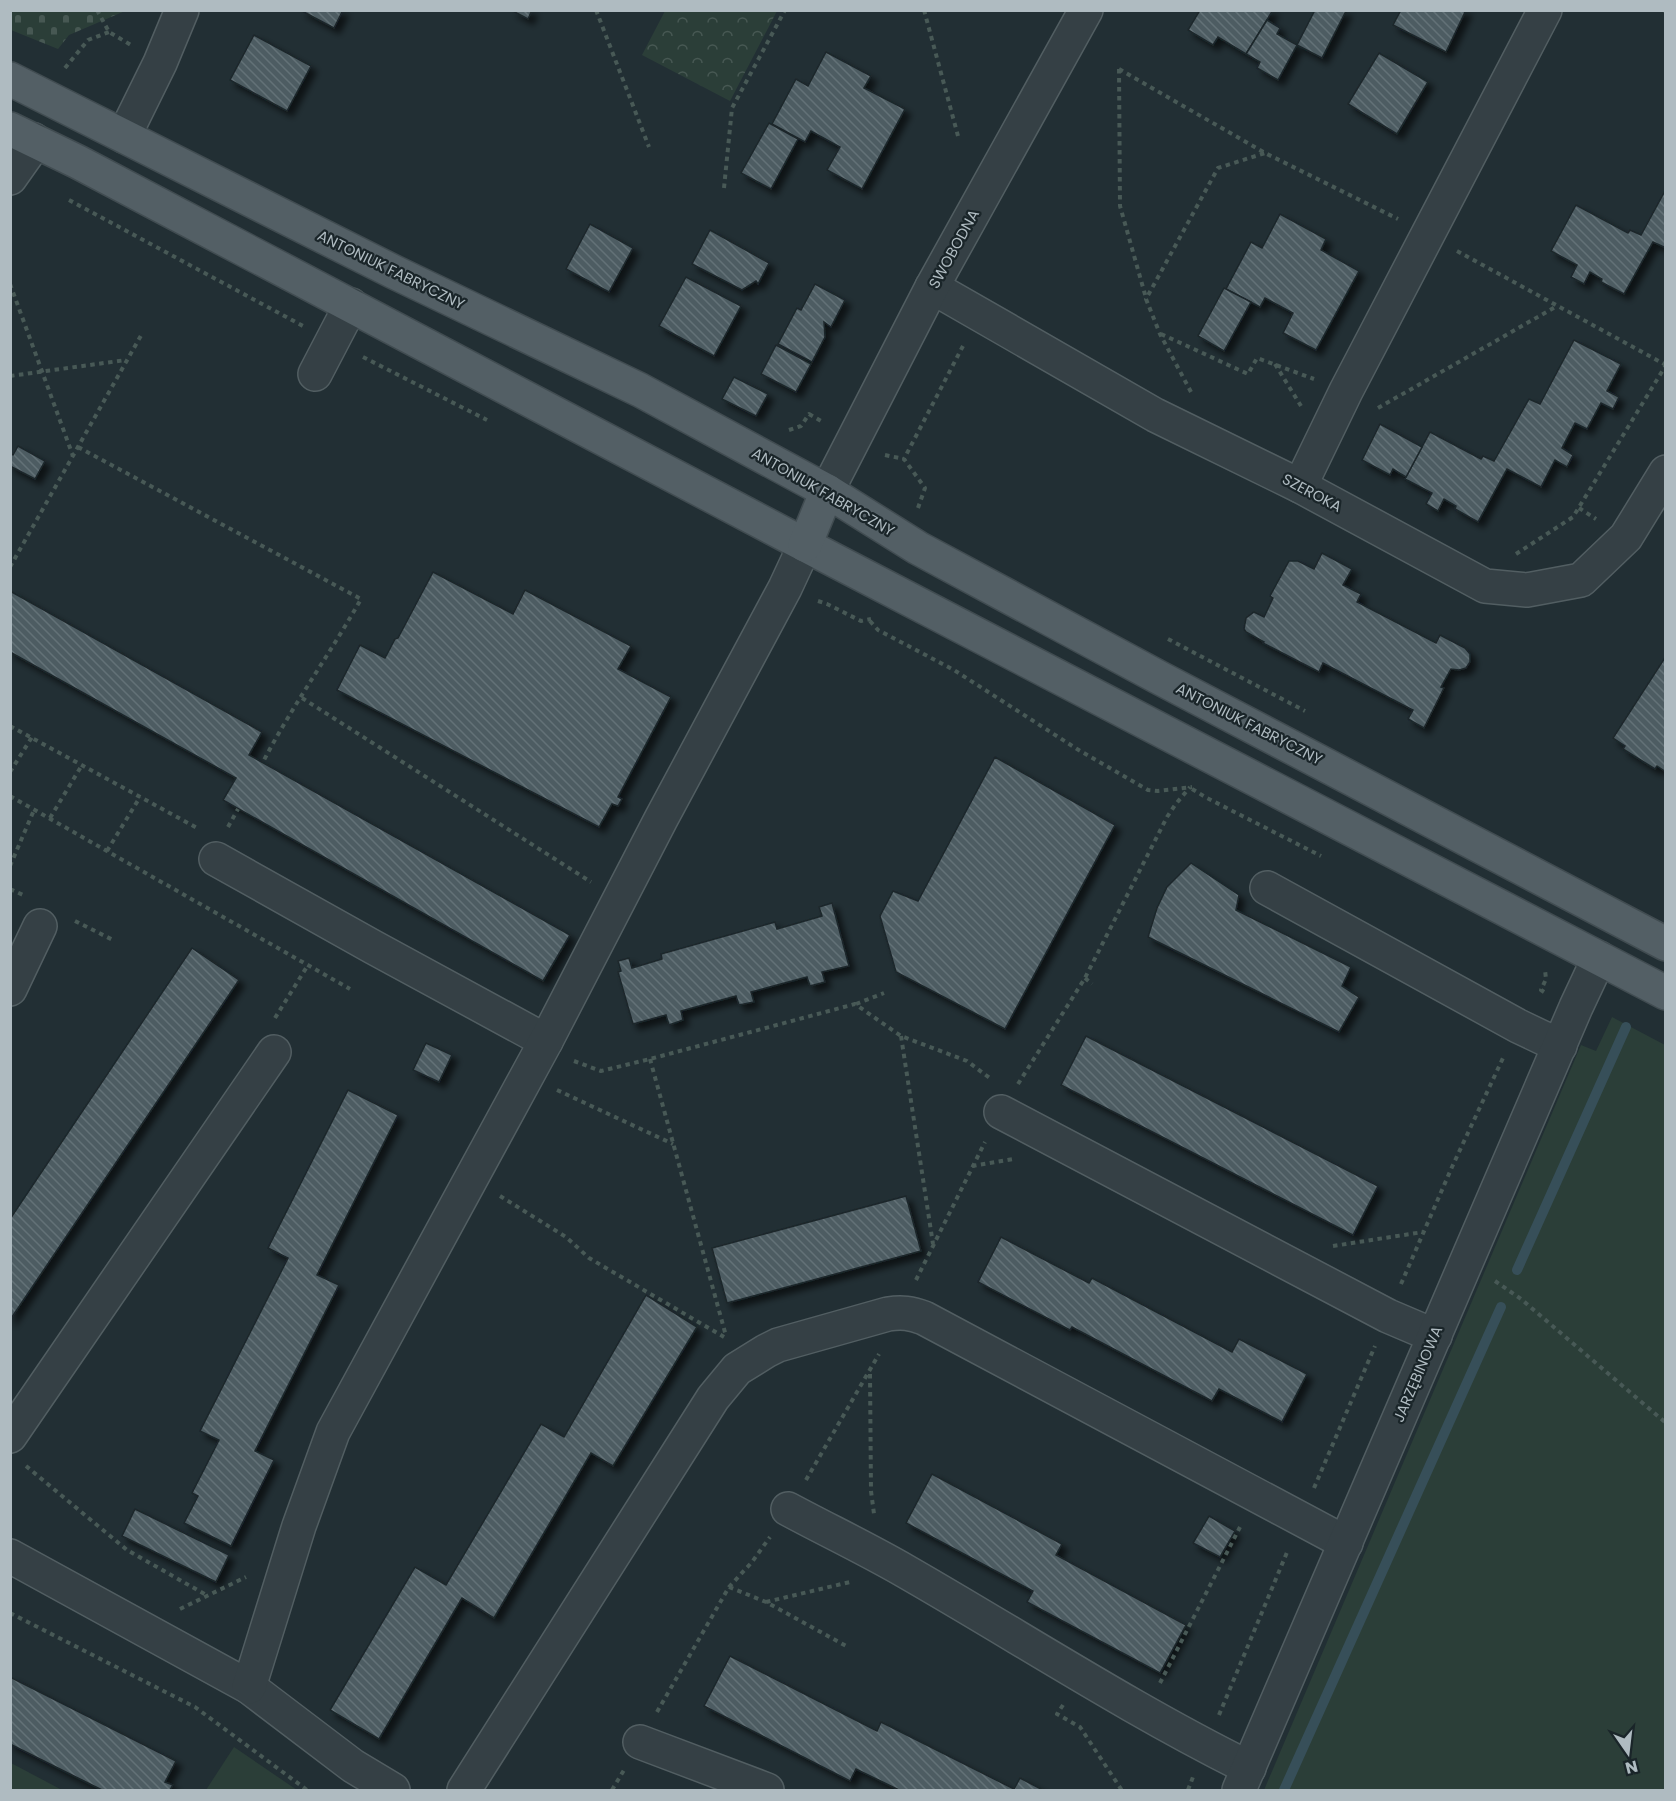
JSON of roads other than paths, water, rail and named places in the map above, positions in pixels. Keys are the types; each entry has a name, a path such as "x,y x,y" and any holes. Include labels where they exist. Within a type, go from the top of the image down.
{"main road":[{"name":"ANTONIUK FABRYCZNY","path":"10,78 394,272 640,390 827,491 918,548 1665,944"},
{"path":"22,134 1665,993"},
{"path":"805,545 827,491"},
{"path":"1599,958 1626,923"}],"street":[{"path":"124,136 183,10"},
{"name":"SWOBODNA","path":"827,491 932,287 1086,10"},
{"path":"1300,486 1346,391 1545,10"},
{"path":"10,178 27,154 22,134"},
{"name":"SZEROKA","path":"932,287 1155,415 1300,486 1485,586 1527,590 1581,580 1626,537 1665,472"},
{"path":"315,374 351,304"},
{"path":"249,1687 288,1559 333,1432 527,1077 785,588 805,545"},
{"path":"216,859 544,1045"},
{"path":"1267,888 1518,1026 1560,1046"},
{"path":"10,989 40,926"},
{"name":"JARZĘBINOWA","path":"1244,1779 1599,958"},
{"path":"15,1449 274,1052"},
{"path":"1006,1102 1388,1316 1435,1336"},
{"path":"464,1791 713,1398 737,1369 778,1346 888,1314 911,1313 924,1318 1346,1543"},
{"path":"788,1509 903,1570 1080,1676 1206,1747 1244,1779"},
{"path":"10,1556 249,1687 353,1766 393,1791"},
{"path":"640,1742 767,1791"}],"waterway":[{"path":"1517,1270 1626,1027"},
{"path":"1284,1790 1501,1307"}]}
